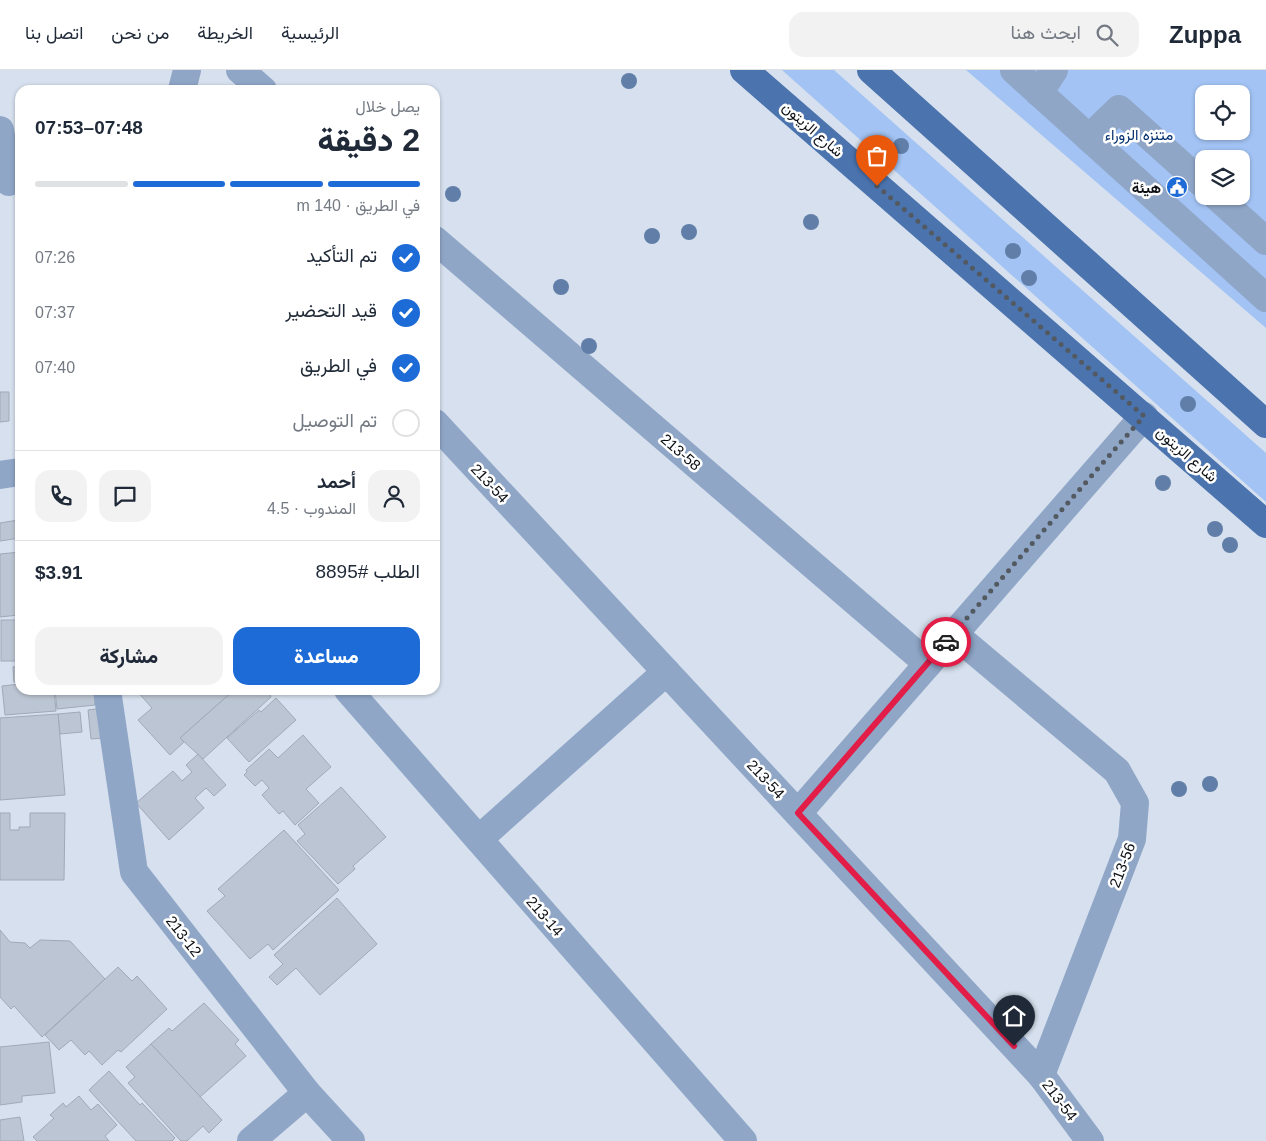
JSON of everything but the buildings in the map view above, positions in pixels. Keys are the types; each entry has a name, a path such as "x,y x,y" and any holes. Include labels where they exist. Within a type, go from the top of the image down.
{"main road":[{"name":"شارع الزيتون","path":"744,70 1266,524"},
{"path":"871,70 1266,424"}],"street":[{"path":"183,85 186,70"},
{"path":"240,70 257,85"},
{"path":"1014,70 1266,298"},
{"path":"1039,93 1054,70"},
{"path":"1089,138 1119,109 1195,177"},
{"path":"0,130 10,182"},
{"path":"1226,205 1266,241"},
{"name":"213-58","path":"440,244 928,664"},
{"path":"798,813 1144,416"},
{"name":"213-54","path":"440,428 1041,1075 1090,1141"},
{"path":"0,475 15,473"},
{"name":"213-56","path":"954,634 1117,771 1135,803 1132,839 1041,1075"},
{"path":"478,839 666,672"},
{"name":"213-12","path":"108,695 134,872 307,1092 352,1141"},
{"name":"213-14","path":"352,695 743,1141"},
{"path":"251,1141 307,1092"}],"green space":[{"path":"782,70 834,70 1266,453 1266,502"},
{"name":"متنزه الزوراء","path":"966,70 1266,70 1266,328"}],"way so far":[{"path":"877,186 1144,416 946,642"}],"place":[{"name":"هيئة","path":"1177,187"}],"route":[{"path":"946,642 798,813 1014,1046"}]}
